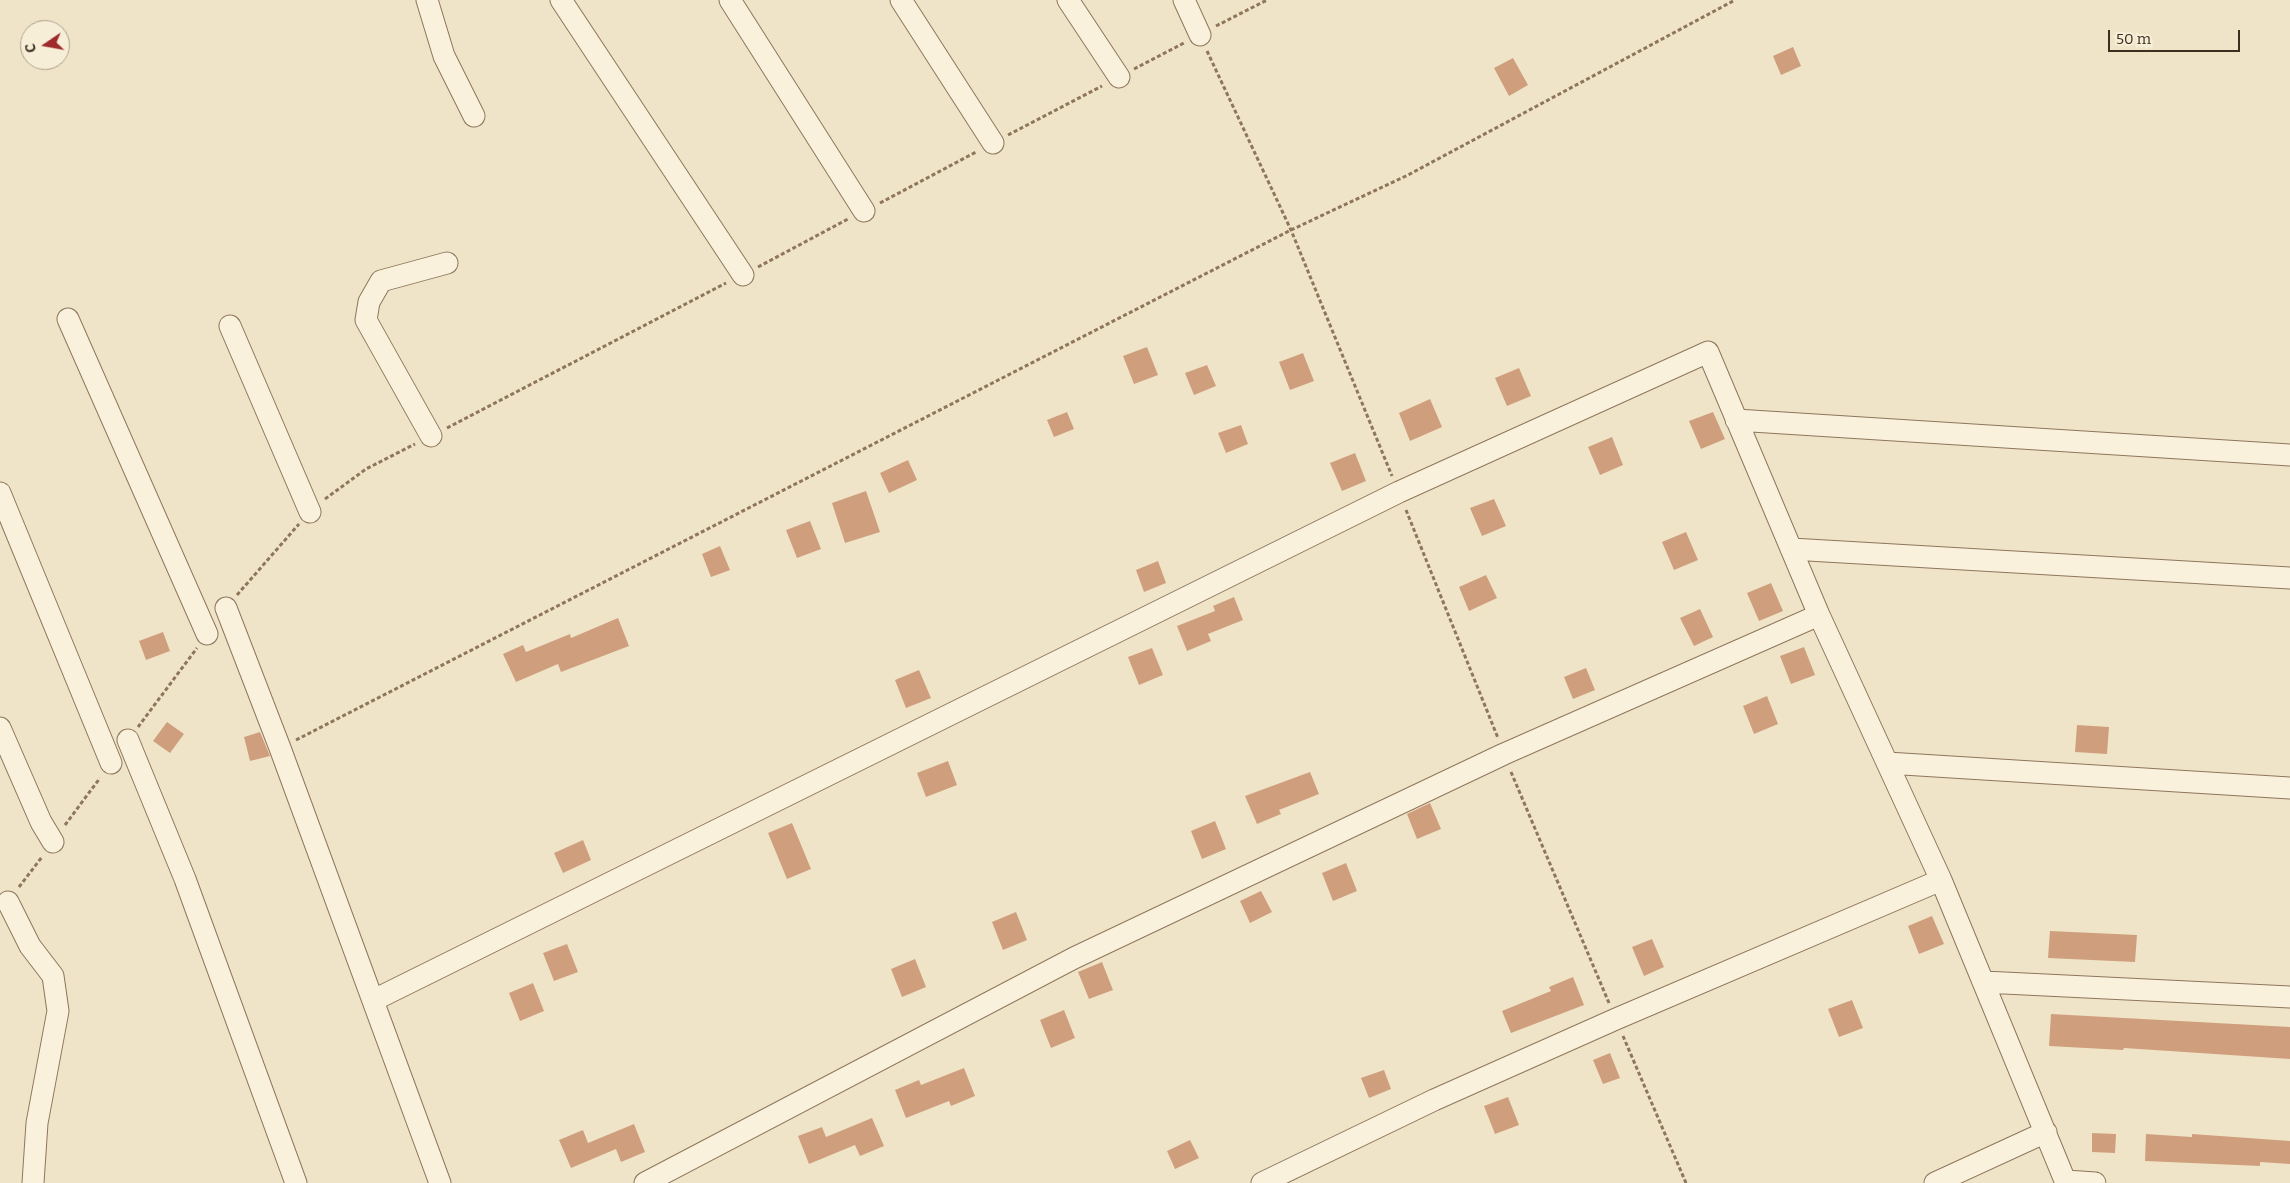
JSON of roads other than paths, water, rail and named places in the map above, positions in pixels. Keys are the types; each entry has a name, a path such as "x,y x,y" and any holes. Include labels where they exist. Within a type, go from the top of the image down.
{"street":[{"path":"427,0 444,56 474,116"},
{"path":"561,0 743,274"},
{"path":"730,0 864,211"},
{"path":"900,0 919,26 993,143"},
{"path":"1068,0 1119,77"},
{"path":"1184,0 1200,35"},
{"path":"431,436 366,320 369,302 381,281 447,263"},
{"path":"68,319 207,634"},
{"path":"230,326 310,512"},
{"path":"374,1000 1399,492 1708,352 1819,615 1941,880 2066,1182 2096,1183"},
{"path":"1736,420 2290,455"},
{"path":"0,493 110,763"},
{"path":"1791,549 2290,578"},
{"path":"226,608 374,1000 440,1183"},
{"path":"645,1183 1074,958 1504,754 1819,615"},
{"path":"0,728 41,822 53,842"},
{"path":"128,740 185,879 296,1183"},
{"path":"1887,763 2290,788"},
{"path":"1262,1183 1434,1100 1616,1019 1941,880"},
{"path":"8,902 30,946 53,976 58,1011 37,1123 33,1183"},
{"path":"1984,982 2290,997"},
{"path":"1935,1183 2046,1132"}]}
